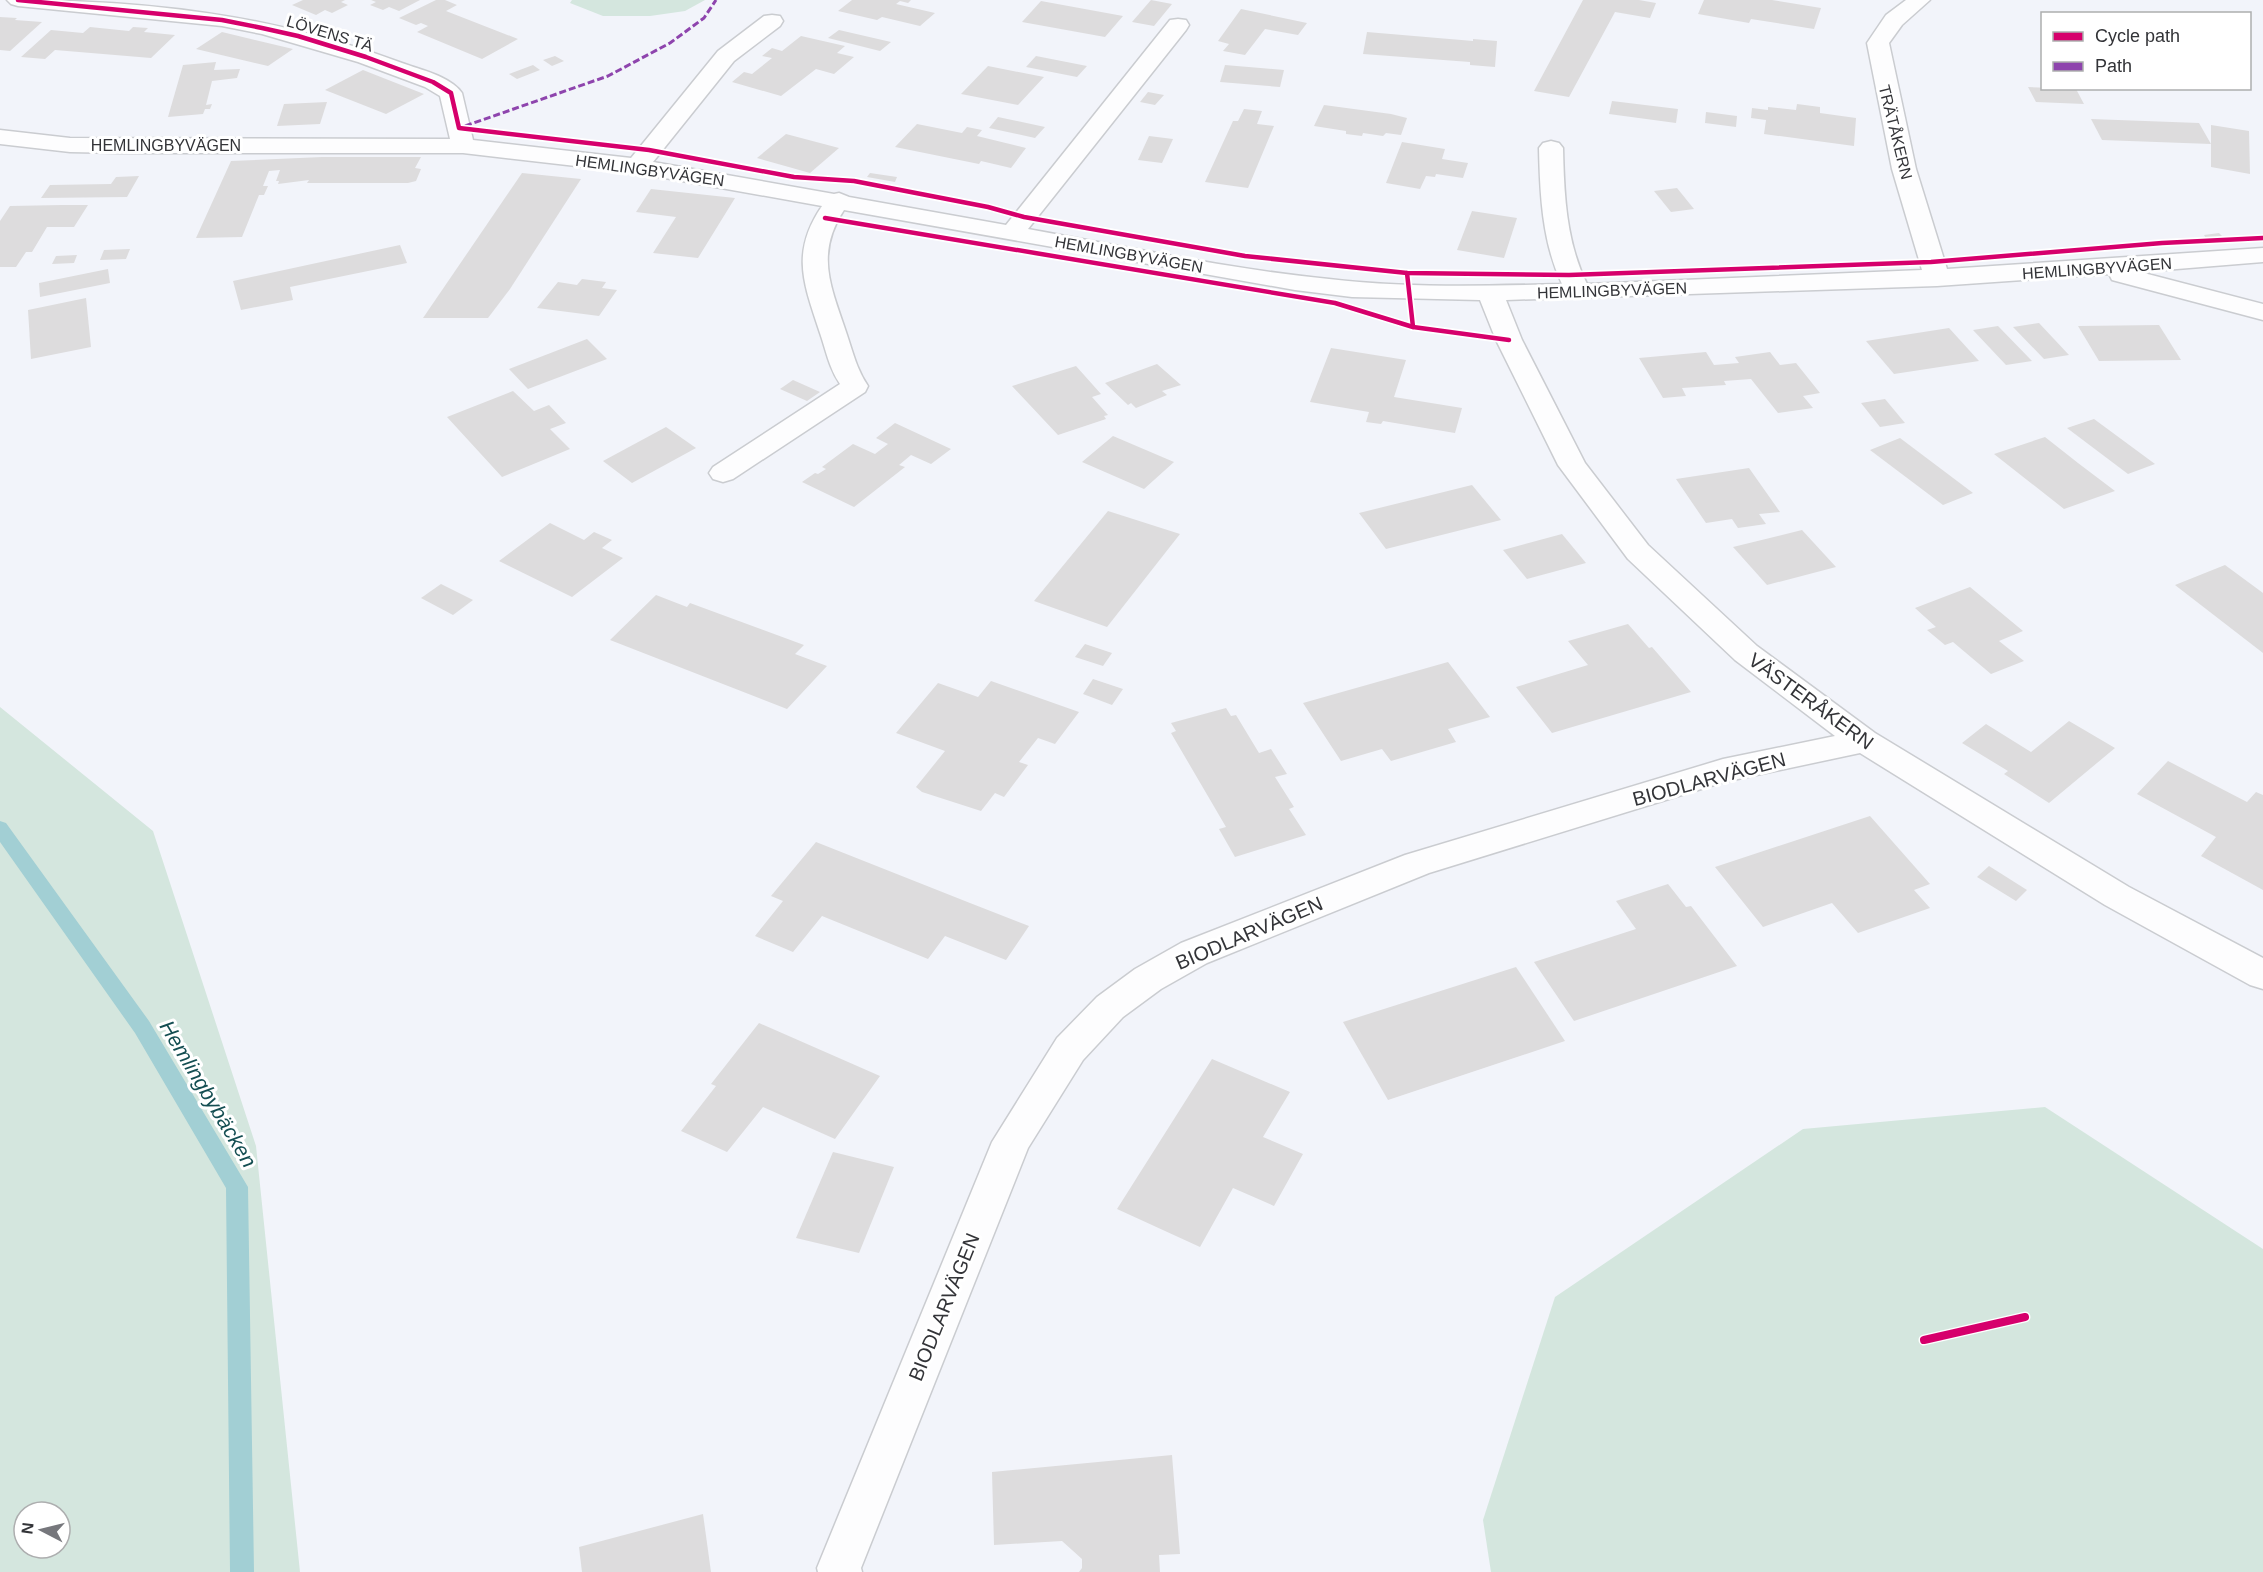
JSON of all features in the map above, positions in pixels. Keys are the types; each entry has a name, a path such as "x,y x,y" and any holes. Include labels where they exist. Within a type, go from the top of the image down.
{"street":[{"name":"LÖVENS TÄ","path":"18,0 222,20 297,36 366,57 433,82 451,93 463,146"},
{"name":"TRÄTÅKERN","path":"1919,0 1894,20 1878,44 1904,169 1937,278"},
{"path":"637,166 726,56 771,21"},
{"path":"1012,233 1178,25"},
{"name":"HEMLINGBYVÄGEN","path":"0,137 70,145 121,146 463,146 637,166 839,200 1262,278 1348,289 1490,293 1578,292 1937,278 2099,269 2263,255"},
{"path":"1551,148 1552,199 1569,275 1578,292"},
{"path":"723,473 855,386 842,365 818,293 814,267 818,236 825,218 839,200"},
{"path":"2099,269 2263,312"},
{"name":"VÄSTERÅKERN","path":"1490,293 1509,340 1572,465 1638,552 1746,653 1864,741 2117,896 2263,975"},
{"name":"BIODLARVÄGEN","path":"840,1572 839,1568 1011,1142 1070,1049 1110,1007 1148,979 1194,953 1417,864 1724,771 1864,741"}],"shaded area":[{"path":"572,0 705,0 685,11 650,16 603,16 570,3"},
{"path":"0,707 153,831 256,1146 300,1572 0,1572"},
{"path":"2045,1107 2263,1249 2263,1572 1491,1572 1483,1520 1555,1297 1803,1129"}],"building":[{"path":"303,0 345,0 341,2 348,5 332,13 325,10 316,15 292,5"},
{"path":"371,0 420,0 399,11 389,7 383,10 370,5 376,2"},
{"path":"436,0 445,0 457,5 446,11 518,39 482,59 417,32 428,26 421,23 416,25 399,18"},
{"path":"852,0 911,0 908,3 900,1 896,4 935,13 920,26 882,17 877,20 838,11"},
{"path":"1151,0 1172,4 1154,26 1132,22"},
{"path":"1583,0 1639,0 1656,3 1650,18 1615,12 1569,97 1534,91"},
{"path":"1704,0 1772,0 1821,8 1814,29 1751,19 1749,23 1698,14"},
{"path":"1041,1 1123,16 1105,37 1022,22"},
{"path":"1241,9 1307,23 1298,35 1265,29 1245,55 1223,51 1229,44 1218,41"},
{"path":"0,17 42,22 10,51 0,50"},
{"path":"90,27 129,31 133,27 148,28 144,32 175,35 151,58 55,50 45,59 21,57 51,30 83,33"},
{"path":"839,30 891,42 880,51 828,38"},
{"path":"222,32 293,49 268,66 196,49"},
{"path":"1367,32 1497,41 1495,67 1470,65 1470,62 1363,54"},
{"path":"801,36 845,46 837,53 854,57 834,74 816,69 781,96 732,82 744,72 752,74 772,58 762,56 772,48 782,51"},
{"path":"555,56 564,61 552,66 543,60"},
{"path":"1036,56 1087,66 1077,77 1026,67"},
{"path":"216,62 214,70 240,69 237,78 212,81 206,105 212,104 210,109 205,109 203,114 168,117 183,65"},
{"path":"533,65 540,70 517,79 509,74"},
{"path":"1225,65 1284,70 1280,87 1220,82"},
{"path":"988,66 1044,77 1018,105 961,94"},
{"path":"363,70 424,94 386,114 325,90"},
{"path":"2028,87 2041,88 2041,90 2077,90 2084,104 2036,102"},
{"path":"1148,92 1164,95 1155,105 1140,102"},
{"path":"1612,101 1678,109 1676,123 1609,114"},
{"path":"327,102 320,124 277,126 284,104"},
{"path":"1797,104 1820,107 1820,113 1856,118 1854,146 1764,134 1766,120 1751,118 1752,108 1796,110"},
{"path":"1324,105 1407,118 1401,135 1346,134 1346,131 1314,126"},
{"path":"1244,109 1262,111 1257,124 1274,126 1248,188 1205,182 1233,121 1238,121"},
{"path":"1706,112 1737,116 1736,127 1705,123"},
{"path":"998,117 1045,127 1035,138 989,128"},
{"path":"2091,119 2199,123 2211,144 2102,140"},
{"path":"917,124 962,133 967,127 982,130 977,136 1026,148 1011,168 895,147"},
{"path":"2211,125 2249,131 2250,174 2211,167"},
{"path":"786,134 839,148 810,173 757,158"},
{"path":"1149,136 1173,139 1162,163 1138,160"},
{"path":"1402,142 1445,149 1442,159 1468,163 1463,178 1436,174 1435,177 1426,176 1420,189 1386,183"},
{"path":"322,157 421,157 415,168 421,169 416,181 408,183 307,183 309,180 278,184 279,181 276,181 280,170 269,171 263,186 268,186 264,195 259,195 242,237 196,238 231,161"},
{"path":"522,173 581,179 510,289 488,318 423,318"},
{"path":"870,173 897,177 895,182 867,177"},
{"path":"139,176 127,197 41,198 50,185 111,184 116,177"},
{"path":"1677,188 1694,209 1671,212 1654,191"},
{"path":"651,189 735,198 698,258 653,253 676,217 636,212"},
{"path":"88,205 74,227 47,227 32,252 26,252 16,267 0,267 0,221 10,206"},
{"path":"1472,211 1517,218 1504,258 1457,250"},
{"path":"2219,233 2225,239 2207,240 2204,235"},
{"path":"400,245 407,263 290,287 293,300 241,310 233,281"},
{"path":"130,249 126,259 100,260 104,250"},
{"path":"77,255 74,263 52,264 56,256"},
{"path":"108,269 110,283 40,297 39,283"},
{"path":"582,279 606,282 602,288 617,290 599,316 537,308 558,282 577,285"},
{"path":"86,298 91,347 31,359 28,310"},
{"path":"2039,323 2069,355 2044,359 2013,327"},
{"path":"2159,325 2181,360 2099,361 2078,326"},
{"path":"1998,326 2032,361 2006,365 1973,330"},
{"path":"1949,328 1979,361 1894,374 1866,341"},
{"path":"587,339 607,359 528,389 509,369"},
{"path":"1331,348 1406,360 1394,397 1462,408 1455,433 1383,421 1381,424 1366,422 1369,412 1310,402"},
{"path":"1706,352 1714,365 1739,363 1735,357 1770,352 1780,365 1796,363 1820,393 1803,396 1813,408 1778,413 1751,379 1724,381 1726,385 1682,388 1686,396 1663,398 1639,358"},
{"path":"1157,364 1181,385 1162,391 1167,395 1136,408 1131,403 1128,405 1105,383"},
{"path":"1076,366 1101,394 1092,397 1108,415 1104,416 1106,419 1058,435 1012,386"},
{"path":"793,380 820,392 807,401 780,389"},
{"path":"513,391 534,411 549,405 566,423 550,429 570,449 502,477 447,417"},
{"path":"1885,399 1905,423 1880,427 1861,403"},
{"path":"2094,419 2155,464 2128,474 2067,428"},
{"path":"895,423 951,449 931,464 911,455 899,465 905,467 854,507 802,482 826,469 822,467 853,444 875,454 888,444 876,438"},
{"path":"666,427 696,448 632,483 603,461"},
{"path":"1113,436 1174,462 1144,489 1082,462"},
{"path":"2045,437 2115,491 2064,509 1994,454"},
{"path":"1900,438 1973,493 1943,505 1870,450"},
{"path":"1749,468 1780,512 1759,514 1766,524 1738,528 1732,519 1706,523 1676,479"},
{"path":"1472,485 1501,520 1386,549 1359,513"},
{"path":"1108,511 1180,534 1107,627 1034,601"},
{"path":"550,523 584,540 594,532 612,540 602,548 623,558 572,597 499,561"},
{"path":"1802,530 1836,567 1767,585 1733,547"},
{"path":"1562,534 1586,563 1527,579 1503,550"},
{"path":"2225,565 2263,593 2263,653 2175,585"},
{"path":"441,584 473,600 453,615 421,598"},
{"path":"1970,587 2023,631 1999,641 2024,661 1991,674 1953,642 1945,645 1927,630 1936,627 1915,608"},
{"path":"656,595 687,607 690,603 804,645 795,654 827,666 787,709 610,640"},
{"path":"1628,624 1649,648 1652,647 1691,692 1552,733 1516,687 1588,665 1568,641"},
{"path":"1085,644 1112,653 1103,666 1075,657"},
{"path":"1448,662 1490,717 1448,729 1456,742 1391,761 1382,749 1341,761 1303,703"},
{"path":"1093,679 1123,689 1112,705 1083,694"},
{"path":"991,681 1079,712 1055,744 1038,738 1019,762 1028,765 1004,797 995,793 981,811 922,792 916,787 945,751 896,733 938,683 978,697"},
{"path":"1226,708 1231,716 1236,715 1259,753 1271,749 1287,774 1275,777 1294,807 1289,809 1306,835 1235,857 1219,829 1226,827 1171,733 1176,731 1171,723"},
{"path":"2069,721 2115,748 2049,803 2004,774 2008,771 1962,743 1986,724 2031,752"},
{"path":"2168,761 2247,802 2256,792 2263,795 2263,890 2201,856 2216,837 2137,794"},
{"path":"1870,816 1930,884 1914,890 1930,908 1858,933 1832,903 1763,927 1715,867"},
{"path":"816,842 1029,926 1006,960 945,936 928,959 822,916 793,952 755,936 783,901 771,896"},
{"path":"1989,866 2027,890 2016,901 1977,877"},
{"path":"1668,884 1686,907 1691,906 1737,966 1574,1021 1534,962 1636,929 1616,901"},
{"path":"1516,967 1565,1041 1388,1100 1343,1022"},
{"path":"759,1023 880,1076 835,1139 763,1107 727,1152 681,1131 716,1086 711,1084"},
{"path":"1212,1059 1290,1092 1263,1137 1303,1154 1274,1206 1233,1188 1200,1247 1117,1209"},
{"path":"833,1152 894,1167 859,1253 796,1238"},
{"path":"1172,1455 1180,1554 1159,1555 1160,1572 1079,1572 1082,1568 1082,1559 1062,1541 994,1545 992,1472"},
{"path":"703,1514 711,1572 582,1572 579,1547"}],"waterway":[{"name":"Hemlingbybäcken","path":"0,828 142,1027 237,1187 242,1572"}],"marked path":[{"path":"465,126 608,76 670,43 704,18 716,0"}],"cycle path":[{"path":"18,0 222,20 298,36 366,57 433,82 451,93 459,128 649,150 794,177 854,181 988,207 1024,217 1245,256 1407,273 1569,275 1931,262 2162,243 2263,238"},
{"path":"825,218 1335,303 1413,327"},
{"path":"1407,273 1413,327 1509,340"},
{"path":"1924,1340 2025,1317"}]}
